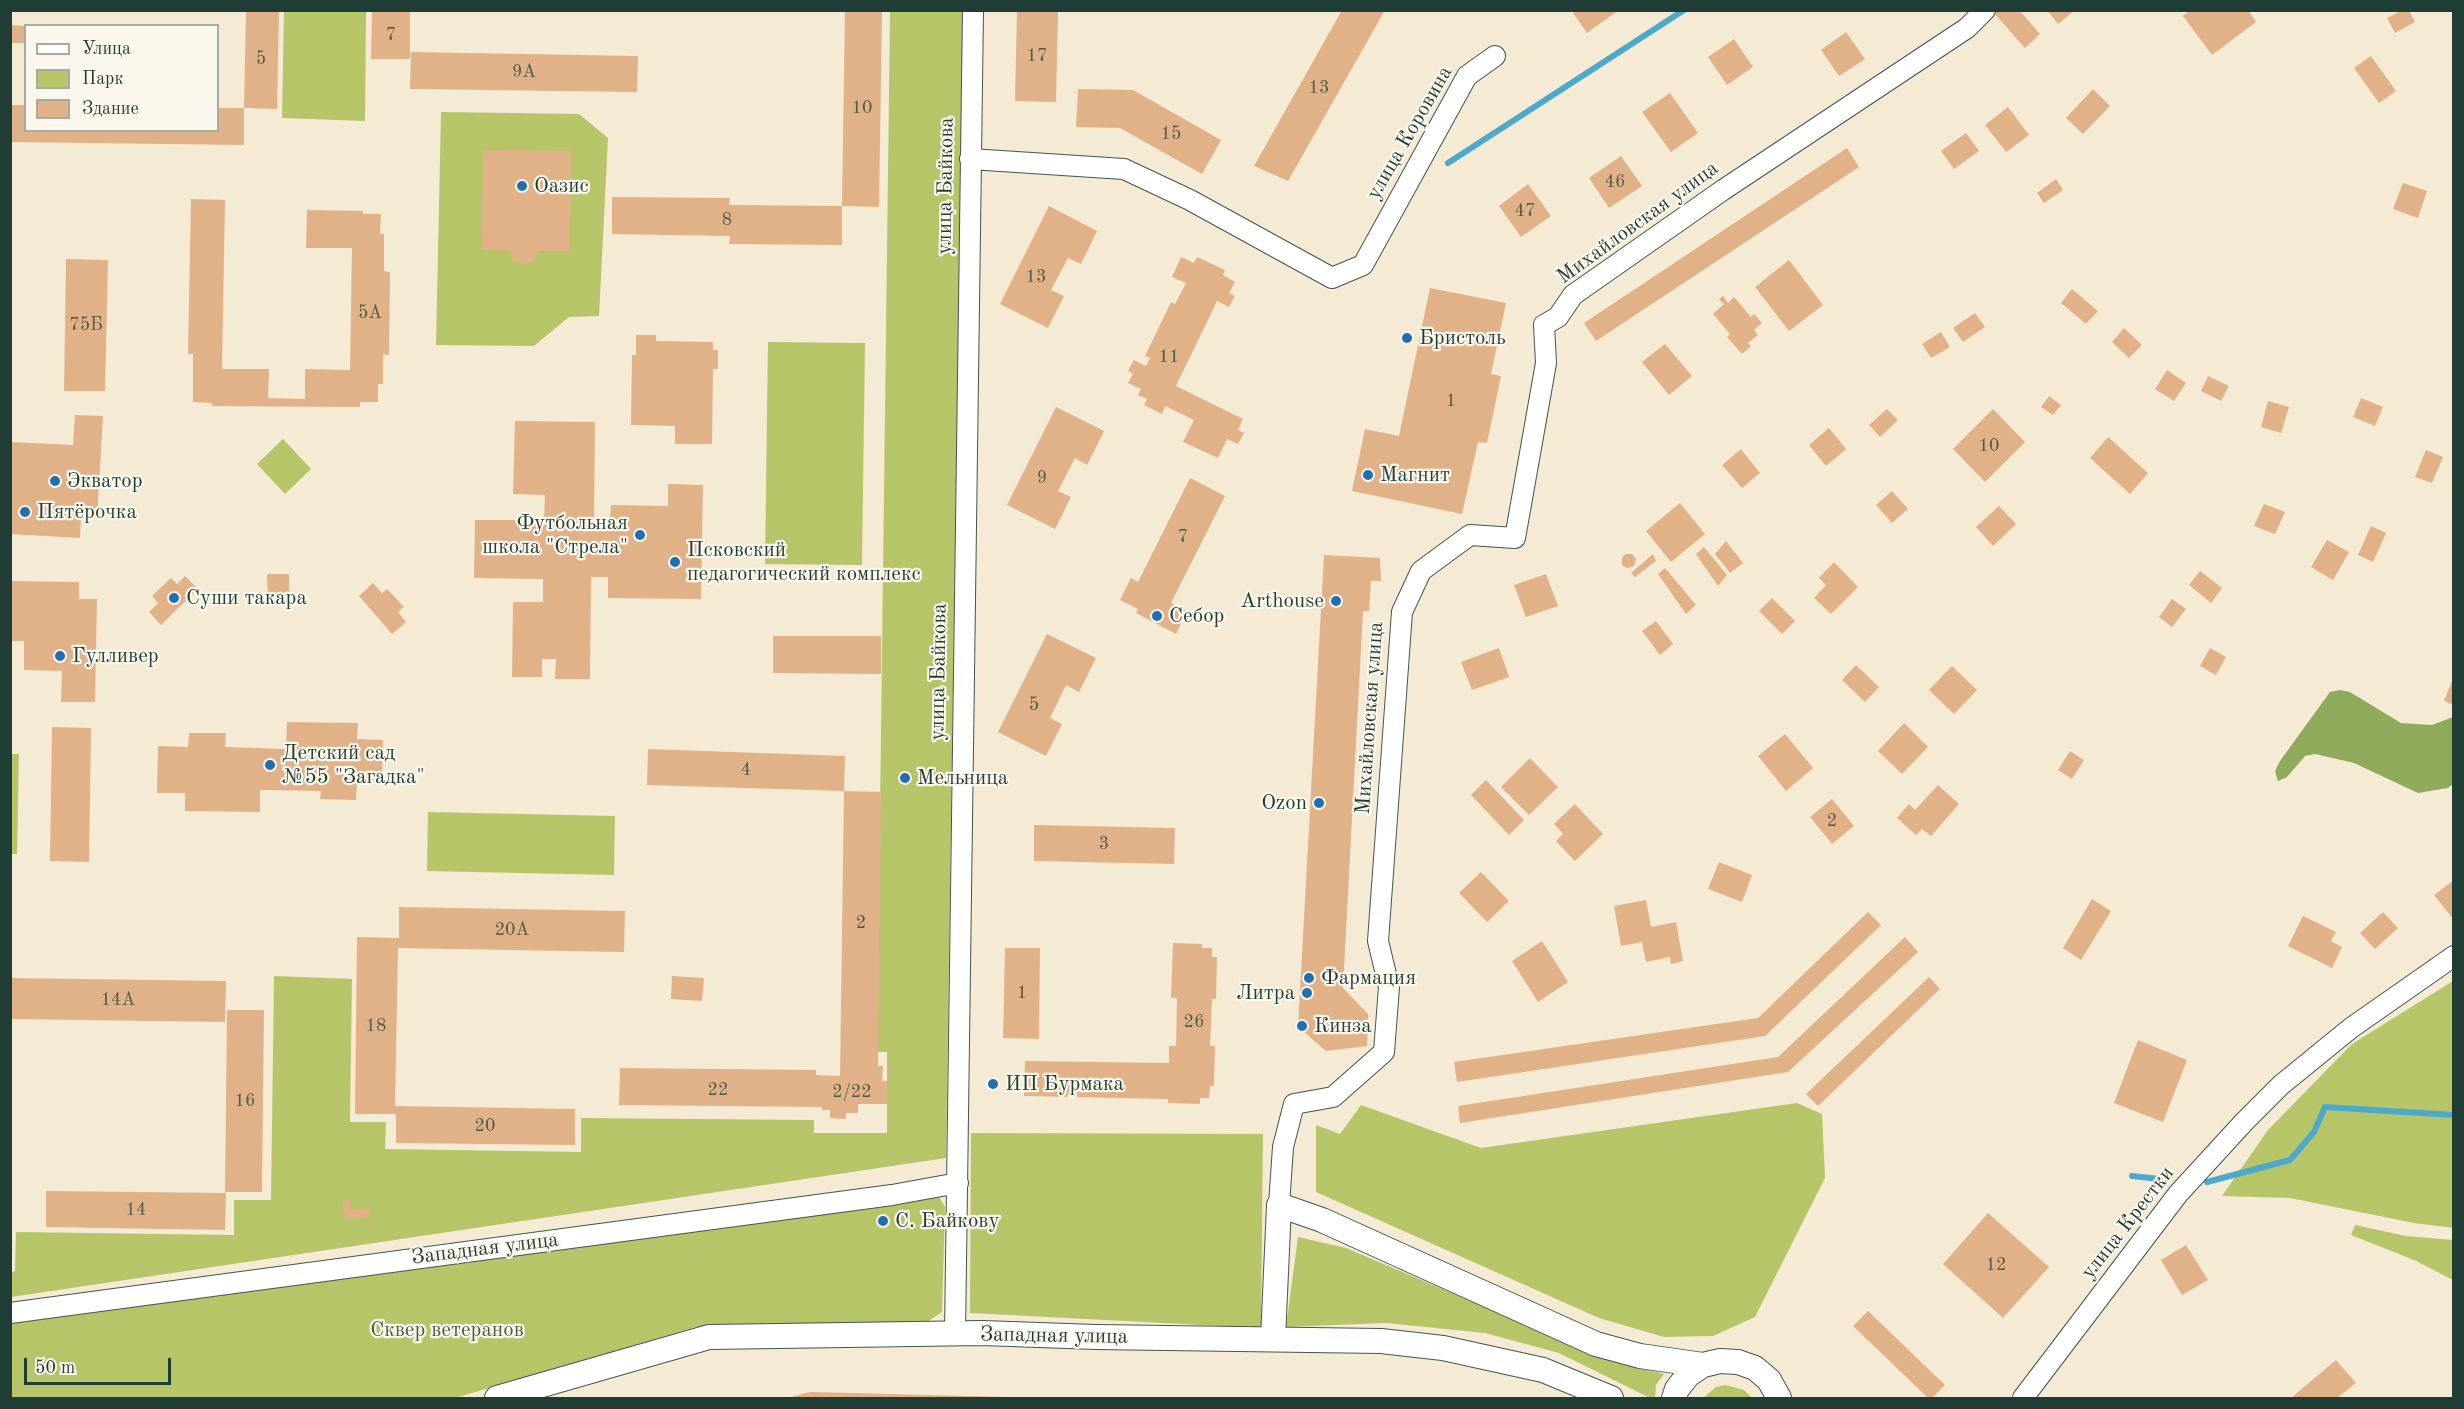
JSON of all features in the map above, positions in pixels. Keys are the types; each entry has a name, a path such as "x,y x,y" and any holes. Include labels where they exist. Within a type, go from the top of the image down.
{"street":[{"name":"улица Байкова","path":"955,1335 973,10"},
{"name":"Михайловская улица","path":"1279,1204 1283,1147 1294,1104 1333,1097 1384,1052 1389,987 1378,941 1402,612 1421,572 1470,535 1515,538 1546,363 1544,325 1558,317 1573,295 1723,190 1967,28 1985,10"},
{"name":"улица Коровина","path":"970,159 1124,169 1190,200 1332,278 1363,265 1467,76 1495,56"},
{"name":"улица Крестки","path":"2024,1398 2178,1194 2281,1085 2351,1028 2454,956"},
{"name":"Западная улица","path":"10,1313 881,1197 958,1183"},
{"path":"1273,1339 1279,1204 1322,1220 1596,1344 1640,1356 1703,1365"},
{"name":"Западная улица","path":"497,1398 709,1336 955,1335 1381,1341 1443,1348 1543,1370 1611,1398"},
{"path":"1674,1398 1677,1389 1688,1375 1703,1365 1720,1361 1738,1362 1755,1368 1769,1380 1779,1398"}],"green space":[{"path":"284,11 366,11 365,121 282,118"},
{"path":"890,11 963,11 946,1158 11,1297 11,1272 15,1271 16,1232 234,1235 234,1200 271,1200 274,976 352,979 350,1122 386,1122 385,1149 581,1152 581,1118 814,1120 814,1133 887,1133 887,1052 877,1052"},
{"name":"Оазис","path":"441,112 579,114 608,138 599,316 569,317 534,346 436,345"},
{"path":"768,342 865,343 862,565 765,564"},
{"path":"283,439 311,469 285,494 257,464"},
{"path":"2340,690 2350,692 2401,723 2432,725 2453,717 2453,784 2448,788 2418,793 2354,763 2315,754 2305,756 2287,777 2278,781 2275,771 2280,761 2330,692"},
{"path":"11,754 19,754 17,854 11,854"},
{"path":"428,812 615,816 614,875 427,871"},
{"path":"2453,981 2453,1228 2414,1223 2290,1198 2222,1196 2268,1130 2352,1044"},
{"path":"1797,1103 1822,1114 1825,1178 1755,1317 1713,1336 1664,1337 1599,1318 1316,1192 1316,1125 1340,1134 1361,1105 1481,1148"},
{"path":"971,1133 1263,1134 1261,1328 970,1313"},
{"name":"Сквер ветеранов","path":"937,1193 945,1207 942,1312 918,1328 696,1327 455,1398 11,1398 10,1321"},
{"path":"2355,1225 2406,1236 2453,1240 2453,1280 2414,1260 2351,1235"},
{"path":"1298,1237 1346,1248 1607,1359 1664,1374 1656,1385 1655,1398 1650,1398 1559,1353 1485,1333 1386,1323 1286,1327"},
{"path":"1725,1385 1744,1390 1752,1398 1703,1398 1716,1387"}],"building":[{"path":"246,10 279,10 277,109 244,108"},
{"path":"372,10 410,10 410,59 371,59"},
{"path":"845,10 882,10 879,207 842,206"},
{"path":"1017,10 1058,10 1056,102 1015,101"},
{"path":"1342,10 1385,10 1288,181 1254,166"},
{"path":"1577,10 1619,10 1587,33 1573,13"},
{"path":"1995,10 2019,10 2040,34 2025,48 1993,12"},
{"path":"2047,10 2075,10 2058,24"},
{"path":"2190,10 2248,10 2256,22 2212,55 2183,16"},
{"path":"2402,10 2409,10 2415,22 2395,33 2387,18"},
{"path":"10,25 24,26 24,43 10,43"},
{"path":"1846,32 1865,59 1839,76 1821,50"},
{"path":"1734,39 1753,67 1727,85 1708,57"},
{"path":"411,52 638,56 637,92 410,89"},
{"path":"2371,56 2396,91 2379,103 2354,68"},
{"path":"1078,89 1133,90 1221,140 1202,174 1120,128 1076,127"},
{"path":"2093,89 2110,106 2083,134 2066,118"},
{"path":"1670,93 1698,133 1671,152 1642,112"},
{"path":"11,105 24,105 24,132 219,132 219,108 244,108 244,145 10,142"},
{"path":"2008,107 2029,135 2006,152 1985,125"},
{"path":"1966,133 1979,151 1954,169 1941,151"},
{"path":"1847,148 1859,167 1596,341 1584,323"},
{"name":"Оазис","path":"483,150 571,151 570,251 538,251 535,260 524,265 512,259 510,251 482,250"},
{"path":"1621,156 1642,186 1609,208 1589,178"},
{"path":"2056,179 2063,190 2044,203 2037,193"},
{"path":"2403,183 2427,191 2418,218 2393,209"},
{"path":"1528,184 1551,216 1521,237 1499,206"},
{"path":"612,197 730,198 729,205 842,206 842,245 729,244 730,236 612,234"},
{"path":"191,199 225,200 222,369 269,369 268,398 305,399 305,369 350,370 352,248 306,248 307,210 363,211 363,214 381,214 380,234 384,234 384,271 390,272 389,355 383,354 383,384 378,384 378,402 360,402 360,407 212,406 212,403 193,402 193,354 188,354"},
{"path":"1049,206 1097,231 1081,264 1068,258 1051,290 1064,296 1048,328 1000,304"},
{"path":"1181,257 1194,263 1197,257 1225,270 1223,275 1235,282 1229,293 1235,296 1229,307 1217,301 1176,386 1243,419 1238,430 1244,433 1238,444 1227,439 1218,458 1183,442 1194,420 1165,406 1162,414 1144,405 1147,399 1138,395 1141,389 1128,383 1133,374 1128,371 1134,360 1146,366 1150,358 1145,356 1171,302 1175,304 1186,283 1172,277"},
{"path":"66,259 108,260 105,391 64,391"},
{"path":"1789,260 1823,305 1789,331 1755,287"},
{"path":"1430,288 1506,303 1491,374 1501,376 1487,443 1478,442 1462,514 1352,491 1365,429 1399,436"},
{"path":"2072,289 2098,311 2086,324 2061,303"},
{"path":"1723,296 1728,303 1734,297 1751,317 1754,314 1762,323 1754,330 1758,335 1748,343 1751,346 1742,354 1727,337 1730,334 1713,314 1724,304 1719,299"},
{"path":"1975,313 1985,327 1963,342 1953,328"},
{"path":"2124,328 2142,345 2129,358 2112,342"},
{"path":"1941,332 1950,347 1931,358 1922,344"},
{"path":"636,335 656,335 656,341 713,342 713,350 718,350 718,369 713,369 712,444 675,444 675,426 631,425 632,355 636,355"},
{"path":"1665,344 1692,376 1669,395 1642,362"},
{"path":"2167,370 2186,383 2174,401 2155,389"},
{"path":"2208,376 2229,386 2221,401 2201,391"},
{"path":"2049,396 2061,405 2053,415 2041,407"},
{"path":"2361,398 2383,407 2375,426 2353,417"},
{"path":"2268,401 2289,407 2281,433 2261,427"},
{"path":"1056,407 1104,431 1087,465 1075,458 1058,491 1071,497 1055,529 1007,505"},
{"path":"1887,409 1898,420 1880,437 1869,425"},
{"path":"1993,409 2025,442 1985,482 1953,449"},
{"name":"Экватор","path":"75,415 103,416 97,518 81,517 80,538 10,534 10,442 73,445"},
{"path":"515,421 595,422 594,520 610,520 611,505 668,506 668,484 703,485 701,599 608,598 608,577 591,577 590,679 555,679 556,659 542,659 542,677 512,677 513,602 543,602 543,579 474,578 475,520 544,520 545,495 513,494"},
{"path":"1829,428 1846,449 1826,466 1809,445"},
{"path":"2108,437 2148,473 2130,494 2090,458"},
{"path":"1741,449 1760,473 1742,488 1722,465"},
{"path":"2426,450 2443,457 2432,483 2415,477"},
{"path":"1190,478 1225,496 1171,603 1187,611 1176,634 1136,613 1138,609 1120,600 1131,578 1138,582"},
{"path":"1892,491 1908,509 1892,523 1876,505"},
{"path":"1680,503 1705,534 1671,562 1646,531"},
{"path":"2264,504 2285,512 2275,534 2254,526"},
{"path":"1999,506 2016,524 1993,546 1976,527"},
{"path":"2371,526 2386,533 2373,562 2358,555"},
{"path":"2327,540 2349,552 2333,580 2311,567"},
{"path":"1726,541 1743,563 1730,573 1715,554"},
{"path":"1704,547 1727,575 1718,586 1696,554"},
{"path":"1625,554 1632,554 1636,559 1634,566 1627,568 1622,565 1622,558"},
{"path":"1653,554 1656,561 1635,577 1631,573"},
{"path":"1324,555 1380,558 1381,581 1371,581 1369,611 1363,611 1343,988 1368,1014 1367,1046 1326,1051 1298,1027"},
{"path":"1834,562 1858,587 1831,614 1814,598 1826,585 1819,578"},
{"path":"1665,568 1696,605 1686,614 1658,574"},
{"path":"2200,571 2222,588 2211,603 2189,585"},
{"path":"267,574 289,574 289,601 268,601"},
{"path":"1546,574 1558,606 1526,617 1514,585"},
{"path":"185,576 198,589 161,625 149,612 158,603 152,596 171,578 177,584"},
{"name":"Гулливер","path":"10,581 79,582 79,599 97,599 95,702 61,702 62,671 24,670 24,641 10,641"},
{"path":"373,583 382,593 387,589 404,607 398,612 406,622 392,634 359,596"},
{"path":"1772,598 1795,621 1782,634 1759,611"},
{"path":"2172,599 2186,609 2172,627 2159,617"},
{"path":"1656,621 1673,644 1660,655 1642,631"},
{"path":"1047,634 1096,658 1079,692 1066,685 1050,718 1062,724 1046,756 998,732"},
{"path":"773,636 881,636 881,674 773,673"},
{"path":"1499,648 1509,677 1472,690 1461,662"},
{"path":"2210,648 2226,657 2216,675 2200,666"},
{"path":"1856,665 1879,687 1865,702 1842,680"},
{"path":"1952,666 1977,690 1954,714 1929,690"},
{"path":"2454,676 2454,705 2444,701"},
{"name":"Детский сад №55 \"Загадка\"","path":"287,722 358,723 357,739 383,740 382,781 357,781 356,800 320,799 321,791 260,790 260,812 185,811 185,793 157,793 158,746 188,747 189,733 226,733 225,747 286,749"},
{"path":"1904,723 1928,747 1902,774 1878,751"},
{"path":"52,727 91,728 89,862 50,861"},
{"path":"1785,734 1813,768 1786,791 1758,756"},
{"path":"648,749 845,756 844,791 647,785"},
{"path":"2070,751 2084,760 2072,779 2058,770"},
{"path":"1530,758 1558,787 1529,815 1501,787"},
{"path":"1486,780 1524,820 1509,835 1471,795"},
{"path":"1938,785 1959,804 1931,836 1922,829 1916,835 1897,818 1909,804 1915,810"},
{"path":"844,791 881,792 878,1066 883,1066 882,1081 887,1081 887,1104 858,1104 858,1113 846,1113 846,1119 830,1118 830,1110 822,1110 822,1107 619,1105 620,1068 816,1070 816,1075 840,1076"},
{"path":"1832,799 1854,826 1832,844 1810,817"},
{"path":"1575,804 1603,834 1575,861 1556,841 1563,834 1554,824"},
{"path":"1034,825 1175,828 1174,864 1034,861"},
{"path":"1719,862 1752,875 1742,902 1708,889"},
{"path":"1481,872 1509,901 1487,922 1459,893"},
{"path":"2454,880 2454,920 2434,895"},
{"path":"2092,899 2111,911 2081,960 2063,948"},
{"path":"1646,900 1651,927 1676,922 1683,961 1671,964 1670,957 1646,962 1642,942 1621,946 1614,906"},
{"path":"399,907 625,911 624,952 398,948 395,1106 575,1109 575,1145 396,1143 396,1114 355,1114 357,937 399,938"},
{"path":"1868,912 1881,925 1765,1036 1457,1082 1454,1062 1758,1018"},
{"path":"2383,912 2398,928 2375,949 2360,933"},
{"path":"2303,916 2336,932 2331,941 2342,947 2332,968 2288,946"},
{"path":"1905,937 1918,952 1788,1072 1460,1123 1458,1106 1778,1057"},
{"path":"1542,941 1568,982 1538,1002 1512,961"},
{"path":"1173,943 1202,944 1202,948 1212,948 1212,957 1217,957 1216,999 1212,999 1210,1046 1215,1046 1214,1086 1210,1086 1209,1098 1200,1098 1200,1104 1168,1103 1168,1099 1024,1096 1025,1061 1169,1063 1169,1046 1176,1046 1177,998 1171,998"},
{"path":"1005,948 1040,948 1039,1039 1003,1038"},
{"path":"672,976 704,978 702,1001 671,999"},
{"path":"1929,977 1940,989 1818,1106 1806,1094"},
{"path":"10,978 226,981 225,1022 10,1019"},
{"path":"227,1010 264,1010 262,1192 225,1192"},
{"path":"2138,1040 2187,1060 2163,1122 2114,1103"},
{"path":"46,1191 226,1193 225,1230 46,1227"},
{"path":"343,1200 350,1200 351,1210 369,1208 370,1217 345,1219"},
{"path":"1988,1213 2049,1267 2003,1318 1943,1264"},
{"path":"2186,1245 2208,1280 2182,1295 2161,1260"},
{"path":"1868,1311 1945,1385 1932,1398 1928,1398 1853,1326"},
{"path":"2336,1360 2356,1383 2337,1398 2291,1398"},
{"path":"810,1392 1009,1397 1009,1398 787,1398"}],"waterway":[{"path":"1448,163 1684,10"},
{"path":"2207,1182 2290,1160 2314,1132 2325,1107 2454,1115"},
{"path":"2132,1176 2160,1179"}],"place":[{"name":"Оазис","path":"522,186"},
{"name":"Бристоль","path":"1407,338"},
{"name":"Магнит","path":"1368,475"},
{"name":"Экватор","path":"55,481"},
{"name":"Пятёрочка","path":"25,512"},
{"name":"Футбольная школа \"Стрела\"","path":"640,535"},
{"name":"Псковский педагогический комплекс","path":"675,562"},
{"name":"Суши такара","path":"174,598"},
{"name":"Arthouse","path":"1336,601"},
{"name":"Себор","path":"1157,616"},
{"name":"Гулливер","path":"60,656"},
{"name":"Детский сад №55 \"Загадка\"","path":"270,765"},
{"name":"Мельница","path":"905,778"},
{"name":"Ozon","path":"1319,803"},
{"name":"Фармация","path":"1309,978"},
{"name":"Литра","path":"1307,993"},
{"name":"Кинза","path":"1302,1026"},
{"name":"ИП Бурмака","path":"993,1084"},
{"name":"С. Байкову","path":"883,1221"}]}
